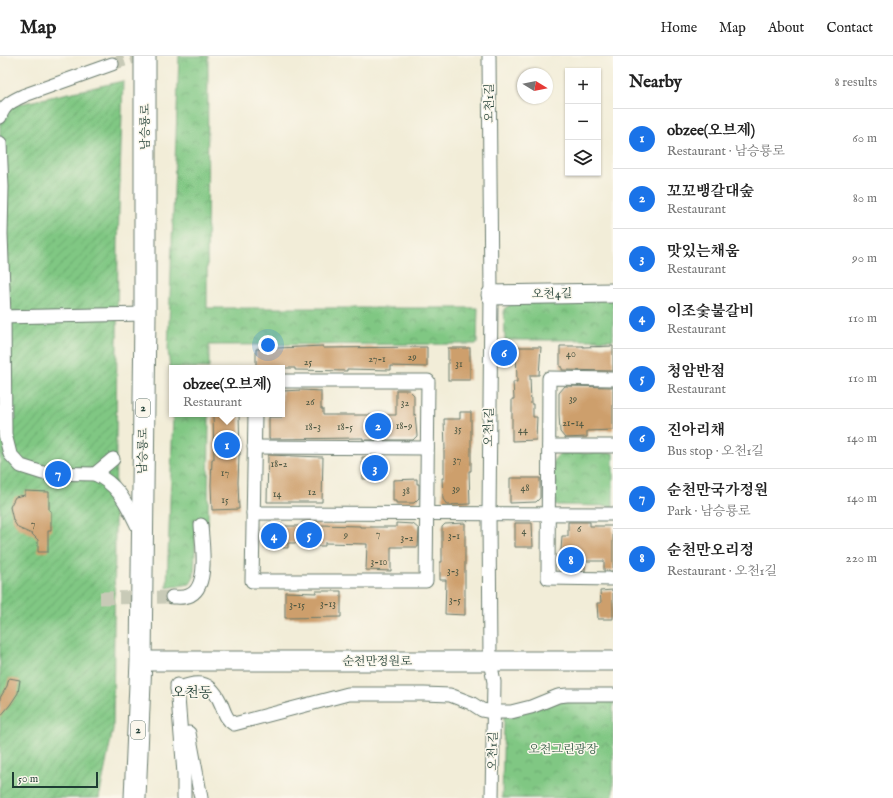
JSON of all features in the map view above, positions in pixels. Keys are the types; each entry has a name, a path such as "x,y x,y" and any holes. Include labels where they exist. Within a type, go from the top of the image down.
{"main road":[{"name":"남승룡로","path":"135,798 141,661 145,314 145,56"},
{"name":"오천4길","path":"491,295 613,293"},
{"name":"순천만정원로","path":"141,661 613,661"}],"street":[{"name":"오천1길","path":"489,56 491,295 489,514 490,661 494,682 492,798"},
{"path":"0,117 6,105 25,94 112,64"},
{"path":"0,143 2,186 2,317 5,434 10,454 21,466 43,473 95,474 103,478 113,485 121,495 142,535"},
{"path":"2,317 145,314"},
{"path":"613,379 549,378 548,514 548,578 613,579"},
{"path":"255,417 252,581 426,581 428,382 285,382"},
{"path":"549,446 613,446"},
{"path":"254,447 427,448"},
{"path":"95,474 113,459"},
{"path":"253,513 613,514"},
{"path":"172,597 188,596 193,594 198,589 201,582 203,574 201,525"},
{"path":"184,798 184,774 177,687 190,683 206,685 212,689 217,696 226,716 234,724 334,697 357,693 450,695 471,703 482,710 493,712 523,710 558,696 613,695"},
{"path":"179,705 186,716 201,798"}],"green space":[{"path":"179,56 208,56 207,308 478,308 477,344 209,345 209,365 170,365 168,350"},
{"path":"123,81 118,244 113,729 99,798 0,798 0,108"},
{"path":"517,300 613,300 613,340 505,340 504,309"},
{"path":"173,417 209,417 208,525 196,525 194,577 190,584 167,588"},
{"path":"560,453 613,453 613,506 553,505 553,461"},
{"name":"오천그린광장","path":"613,697 613,798 502,798 504,716 545,703"}],"building":[{"path":"323,346 323,348 427,347 427,367 391,366 391,370 347,369 347,371 295,370 295,368 285,368 285,365 256,365 256,349"},
{"path":"560,346 613,346 613,371 562,370 562,367 560,367"},
{"path":"516,347 541,347 539,375 530,375 533,417 537,417 536,440 512,441 512,399 514,399 513,382 517,382"},
{"path":"448,348 470,348 470,380 448,380"},
{"path":"565,386 613,387 613,430 587,431 587,437 565,438 560,432 559,393"},
{"path":"396,390 409,390 414,395 414,415 415,414 417,436 413,440 363,440 363,438 269,439 269,417 285,417 285,391 321,391 321,409 323,409 323,415 396,415"},
{"path":"460,412 471,412 471,471 469,471 470,504 447,505 443,499 442,478 444,478 445,450 444,419 460,419"},
{"path":"213,417 239,417 239,509 212,510 212,459 214,459"},
{"path":"268,455 323,457 322,502 267,502"},
{"path":"362,457 382,457 383,478 363,479"},
{"path":"510,478 540,478 540,498 536,502 510,503"},
{"path":"417,479 417,484 419,484 419,498 414,503 396,503 396,501 393,501 393,480"},
{"path":"25,491 49,492 51,531 48,531 48,552 38,552 38,540 32,534 18,528 13,520 10,507 15,497 25,495"},
{"path":"302,522 319,522 319,525 360,527 396,527 396,523 413,524 419,529 418,547 391,547 391,571 366,570 367,544 325,543 325,546 306,546 306,543 288,543 288,548 264,547 264,529 271,524 283,524 283,526 302,526"},
{"path":"568,522 590,522 590,526 613,526 613,571 604,571 604,561 585,561 585,571 569,570 569,565 560,565 562,536 568,536"},
{"path":"465,523 465,615 445,614 446,580 440,580 440,562 442,562 442,527 445,524"},
{"path":"515,523 532,523 533,547 515,547"},
{"path":"613,590 613,619 598,619 597,603 601,603 600,591"},
{"path":"316,591 341,591 341,617 285,618 285,592 316,593"},
{"path":"9,678 20,680 18,693 0,717 0,698 7,686"}],"tunnel":[{"path":"112,64 137,56"},
{"path":"100,598 172,597"}],"place":[{"name":"진아리채","path":"504,353"},
{"name":"꼬꼬뱅갈대숲","path":"378,426"},
{"name":"obzee(오브제)","path":"227,445"},
{"name":"맛있는채움","path":"375,468"},
{"name":"순천만국가정원","path":"58,474"},
{"name":"청암반점","path":"309,535"},
{"name":"이조숯불갈비","path":"274,536"},
{"name":"순천만오리정","path":"571,560"}],"district":[{"name":"오천동","path":"192,693"}]}
